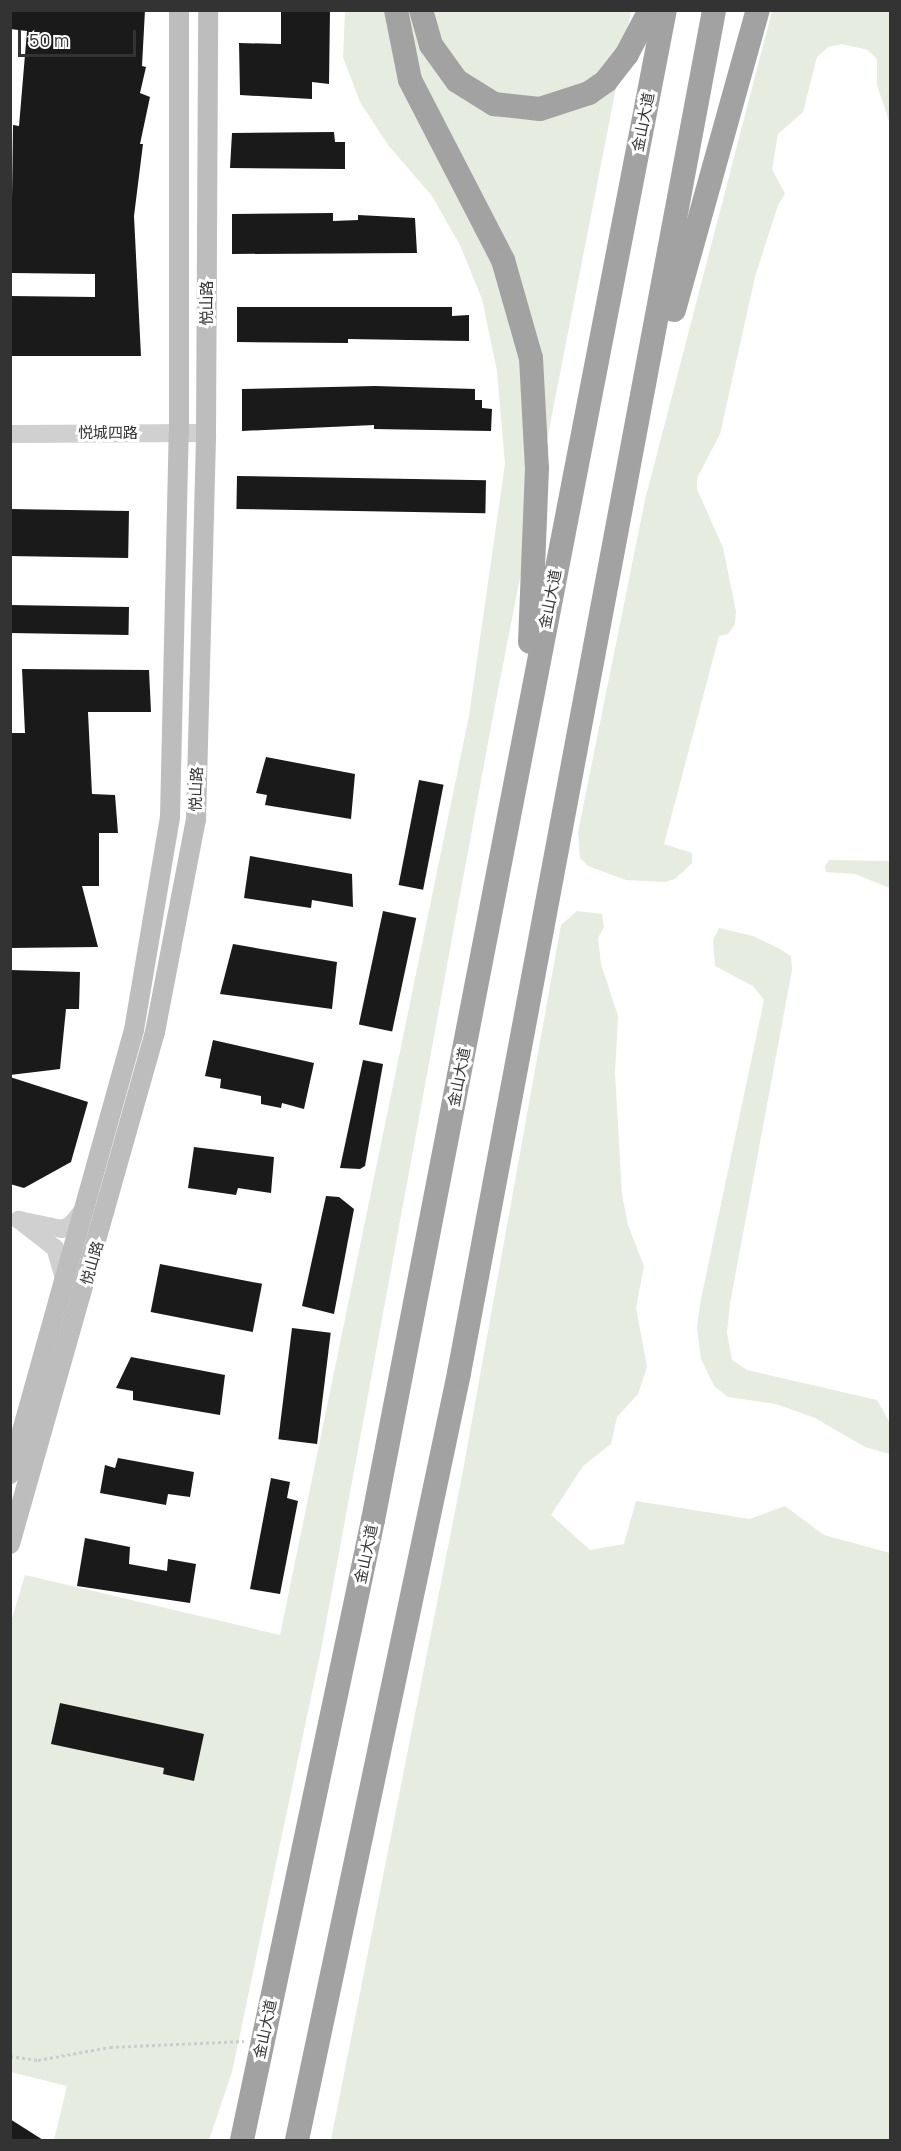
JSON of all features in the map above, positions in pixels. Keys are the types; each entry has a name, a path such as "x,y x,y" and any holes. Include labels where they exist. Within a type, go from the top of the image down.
{"highway":[{"path":"396,10 410,80 503,260 531,358 537,468 527,720"},
{"path":"422,10 431,45 457,81 494,104 540,109 589,93 606,81 627,54 650,10"},
{"name":"金山大道","path":"242,2140 373,1520 665,10"},
{"path":"297,2140 459,1373 633,454 714,10"},
{"path":"633,454 758,10"},
{"path":"231,2140 256,2069"}],"main road":[{"name":"悦山路","path":"10,1474 88,1204 134,1030 170,817 179,433 179,10"},
{"name":"悦山路","path":"10,1544 155,1032 196,820 206,433 208,10"}],"street":[{"name":"悦城四路","path":"10,434 206,433"},
{"path":"15,1219 62,1229 78,1218 88,1204"},
{"path":"15,1219 55,1248 65,1286"}],"path":[{"path":"10,2056 38,2060 110,2047 247,2041"}],"shaded area":[{"path":"345,11 631,11 492,721 322,1645 232,2072 209,2140 54,2140 67,2086 11,2072 10,1625 25,1575 280,1635 469,716 505,464 497,371 482,299 460,245 432,196 388,145 360,102 343,57"},
{"path":"772,11 890,11 890,124 877,85 877,59 868,50 842,44 828,47 817,57 803,112 778,134 772,169 785,194 778,205 755,277 720,434 697,478 697,489 723,548 736,611 735,624 728,634 719,636 664,844 692,853 692,863 675,879 665,882 626,880 588,866 580,858 578,832 645,500"},
{"path":"829,860 890,861 890,888 855,874 826,872 825,866"},
{"path":"577,911 602,914 604,927 598,938 601,964 618,1016 615,1073 622,1195 628,1225 644,1266 636,1308 647,1367 638,1394 617,1417 611,1444 583,1466 551,1515 590,1550 624,1544 636,1501 750,1519 785,1506 824,1535 890,1553 890,2140 331,2140 462,1476 561,925"},
{"path":"719,928 753,936 778,948 791,956 792,970 730,1304 727,1333 732,1360 747,1370 877,1400 890,1423 890,1454 865,1447 815,1418 776,1404 728,1397 714,1386 701,1359 697,1327 701,1299 764,1000 753,986 715,966 713,940"}],"building":[{"path":"10,10 145,10 142,66 146,67 140,93 150,97 140,144 143,144 134,216 141,356 10,356 10,296 95,297 95,274 11,273 13,125 19,126 27,31 10,29"},
{"path":"281,10 330,10 329,84 312,82 312,99 240,95 239,43 281,44"},
{"path":"334,132 335,142 345,142 345,169 230,168 232,133"},
{"path":"333,213 333,221 358,220 358,215 415,218 417,253 232,254 232,214"},
{"path":"237,307 452,307 452,316 469,315 469,341 348,339 348,343 237,342"},
{"path":"375,386 475,389 475,400 482,400 482,408 492,409 491,431 374,429 374,425 242,431 242,389"},
{"path":"237,476 486,480 485,513 236,509"},
{"path":"10,509 129,511 128,558 10,556"},
{"path":"10,605 129,607 128,635 10,633"},
{"path":"22,669 149,670 151,712 88,712 92,794 115,795 118,833 99,833 99,886 82,886 98,947 10,948 10,733 25,733"},
{"path":"266,757 355,774 351,819 265,805 267,795 256,793"},
{"path":"419,780 444,785 423,890 399,885"},
{"path":"250,856 352,874 353,907 312,900 311,908 244,898"},
{"path":"383,911 416,918 392,1032 359,1024"},
{"path":"233,944 337,962 332,1009 220,994"},
{"path":"10,970 80,972 79,1009 66,1009 60,1069 10,1075"},
{"path":"213,1040 314,1063 304,1109 282,1103 281,1108 261,1104 261,1096 220,1088 221,1079 205,1076"},
{"path":"363,1060 383,1064 365,1166 360,1169 340,1168"},
{"path":"10,1077 88,1102 71,1162 24,1188 10,1184"},
{"path":"194,1147 274,1157 271,1193 238,1188 236,1195 188,1188"},
{"path":"326,1196 339,1197 354,1209 334,1314 302,1306"},
{"path":"160,1264 262,1284 253,1332 151,1312"},
{"path":"292,1328 331,1333 317,1444 278,1439"},
{"path":"131,1357 225,1375 220,1415 133,1400 133,1391 116,1388"},
{"path":"118,1458 194,1472 190,1497 168,1494 166,1505 100,1493 105,1465 115,1468"},
{"path":"271,1478 290,1482 287,1498 298,1501 280,1594 250,1589"},
{"path":"85,1538 130,1547 129,1564 167,1571 168,1559 196,1564 190,1603 77,1586"},
{"path":"60,1703 204,1734 194,1781 163,1774 164,1768 51,1744"},
{"path":"10,2119 43,2140 10,2140"}]}
